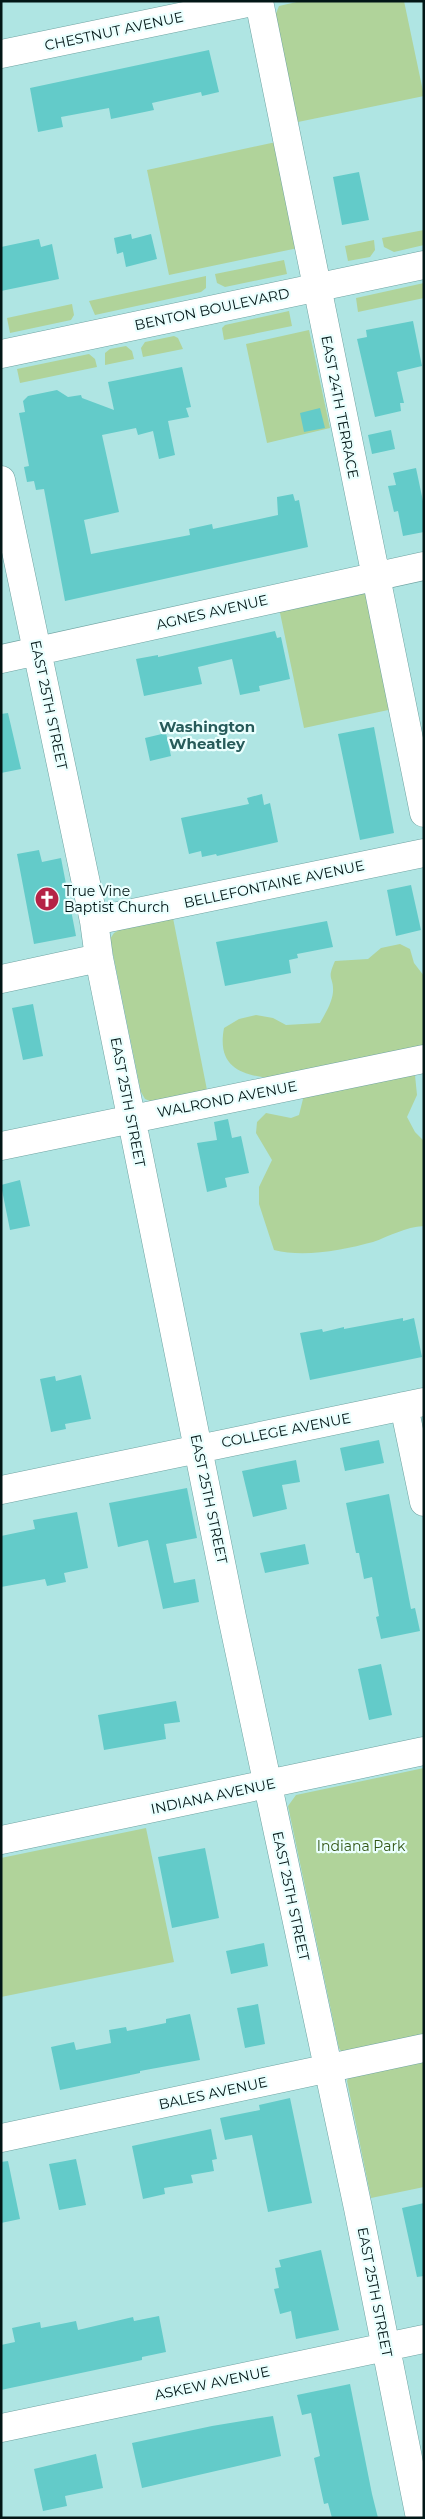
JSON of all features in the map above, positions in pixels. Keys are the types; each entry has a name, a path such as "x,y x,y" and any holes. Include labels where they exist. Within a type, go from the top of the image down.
{"street":[{"name":"CHESTNUT AVENUE","path":"1,54 258,1"},
{"name":"EAST 24TH TERRACE","path":"258,1 424,813"},
{"name":"BENTON BOULEVARD","path":"1,354 424,265"},
{"name":"EAST 25TH STREET","path":"1,480 94,921 99,958 198,1448 386,2346 420,2518"},
{"name":"AGNES AVENUE","path":"1,659 424,566"},
{"name":"BELLEFONTAINE AVENUE","path":"94,921 424,853"},
{"path":"1,979 99,958"},
{"name":"WALROND AVENUE","path":"1,1146 424,1059"},
{"path":"414,1404 424,1502"},
{"name":"COLLEGE AVENUE","path":"1,1490 414,1404"},
{"name":"INDIANA AVENUE","path":"1,1840 424,1752"},
{"name":"BALES AVENUE","path":"1,2138 424,2048"},
{"name":"ASKEW AVENUE","path":"1,2428 424,2339"}],"green space":[{"path":"301,1 404,1 424,96 298,122 275,16 279,6"},
{"path":"276,142 298,248 169,275 147,170"},
{"path":"424,230 424,245 394,252 384,247 382,238"},
{"path":"374,240 375,250 370,257 348,261 345,246"},
{"path":"284,260 287,274 225,287 217,283 215,274"},
{"path":"206,276 206,288 201,292 95,315 89,301"},
{"path":"424,283 424,298 358,312 356,298"},
{"path":"72,304 74,315 71,320 10,333 7,318"},
{"path":"289,311 292,326 224,340 222,328 225,325"},
{"path":"309,330 330,428 267,443 246,344"},
{"path":"174,336 178,338 183,349 143,357 141,348 145,342"},
{"path":"126,346 132,351 134,359 105,365 105,353 110,349"},
{"path":"89,354 95,359 97,367 20,383 17,369"},
{"path":"366,591 393,709 304,728 279,608"},
{"path":"173,918 207,1090 150,1101 145,1099 141,1092 110,939 114,933 121,929"},
{"path":"400,944 410,949 414,963 424,976 424,1056 415,1075 417,1095 407,1117 415,1132 424,1141 424,1226 404,1230 373,1242 349,1248 311,1253 274,1250 259,1204 259,1187 272,1160 256,1133 257,1122 266,1113 291,1118 299,1115 303,1099 298,1081 257,1076 234,1067 226,1058 223,1045 224,1028 239,1019 256,1015 273,1018 286,1025 320,1023 332,996 331,975 335,961 368,959 381,948"},
{"name":"Indiana Park","path":"424,1768 424,2039 343,2054 339,2048 288,1806 296,1795"},
{"path":"146,1828 174,1962 1,1997 1,1858"},
{"path":"424,2059 424,2187 371,2198 347,2081 349,2076"}],"building":[{"path":"209,50 219,92 202,96 201,92 152,103 154,110 111,119 109,108 61,117 63,127 38,132 30,88"},
{"path":"359,172 369,220 342,225 333,177"},
{"path":"131,234 132,239 151,234 157,259 126,267 123,252 117,254 114,238"},
{"path":"39,239 41,247 52,244 59,279 1,291 1,247"},
{"path":"413,321 422,366 397,372 404,403 400,403 401,411 375,417 357,339 367,337 366,330"},
{"path":"182,367 191,407 186,408 189,417 168,421 175,455 159,459 153,431 138,435 136,428 102,435 119,512 84,520 91,554 190,535 189,529 212,524 213,529 278,515 277,497 293,494 295,501 299,500 308,547 65,601 44,489 36,490 34,481 27,482 24,467 29,466 19,413 25,412 23,401 28,396 57,390 68,397 81,395 82,398 114,410 108,382"},
{"path":"320,408 325,428 304,432 300,413"},
{"path":"391,430 395,449 372,454 368,435"},
{"path":"416,468 424,506 424,532 403,536 398,511 394,512 388,486 396,485 393,473"},
{"path":"275,631 277,638 281,637 290,679 259,686 260,691 240,695 232,659 198,667 202,684 144,696 136,659 158,655 158,657"},
{"path":"8,713 21,769 1,773 1,714"},
{"path":"374,727 394,833 360,840 338,734"},
{"path":"166,733 171,756 150,761 145,738"},
{"path":"262,794 264,805 270,803 278,842 217,856 216,854 202,857 201,851 189,854 181,818 249,804 247,798"},
{"name":"True Vine Baptist Church","path":"39,850 42,862 61,858 76,936 34,944 17,854"},
{"path":"411,885 421,930 396,936 387,890"},
{"path":"327,921 333,947 297,954 298,958 289,960 291,973 225,986 216,942"},
{"path":"33,1004 43,1056 23,1060 12,1008"},
{"path":"228,1119 232,1138 241,1136 249,1173 225,1178 227,1187 207,1192 197,1143 217,1140 214,1122"},
{"path":"20,1180 30,1226 10,1230 1,1185"},
{"path":"403,1318 403,1321 414,1318 422,1357 310,1380 300,1333 322,1329 323,1332 344,1327 344,1329"},
{"path":"81,1375 91,1419 65,1424 66,1429 51,1432 40,1379 55,1376 56,1381"},
{"path":"379,1440 384,1463 345,1471 340,1448"},
{"path":"296,1460 300,1482 282,1485 287,1509 253,1517 242,1471"},
{"path":"187,1488 197,1538 166,1544 174,1583 195,1579 199,1602 163,1609 148,1540 118,1547 109,1503"},
{"path":"389,1494 411,1609 415,1608 420,1631 381,1639 376,1617 379,1616 372,1577 364,1579 359,1553 356,1553 346,1503"},
{"path":"77,1512 88,1568 64,1573 66,1582 47,1586 45,1579 1,1587 1,1536 35,1529 33,1520"},
{"path":"305,1544 309,1564 265,1573 260,1553"},
{"path":"381,1664 392,1715 369,1720 358,1669"},
{"path":"176,1701 180,1722 164,1724 166,1739 104,1750 98,1715"},
{"path":"205,1848 219,1918 172,1928 158,1857"},
{"path":"264,1943 268,1966 231,1974 226,1951"},
{"path":"258,2004 265,2044 245,2048 237,2008"},
{"path":"190,2014 200,2060 140,2071 140,2073 60,2090 51,2047 74,2042 76,2050 111,2043 109,2030 126,2027 127,2031 166,2023 166,2019"},
{"path":"290,2098 312,2203 268,2212 252,2135 225,2140 220,2118 260,2110 259,2105"},
{"path":"211,2129 217,2159 212,2160 214,2171 191,2175 193,2183 164,2188 165,2194 143,2199 132,2146"},
{"path":"76,2159 86,2205 59,2210 49,2164"},
{"path":"8,2161 20,2219 1,2223 1,2162"},
{"path":"424,2203 424,2276 417,2277 402,2208"},
{"path":"321,2250 339,2330 296,2339 291,2311 280,2314 274,2289 279,2288 275,2268 281,2267 279,2260"},
{"path":"159,2316 166,2352 142,2357 142,2360 1,2390 1,2345 15,2342 12,2328 40,2322 41,2328 76,2321 78,2330 133,2317 134,2321"},
{"path":"350,2384 378,2518 332,2518 328,2503 324,2504 314,2458 320,2456 311,2413 302,2415 297,2395"},
{"path":"273,2416 281,2456 142,2488 132,2443 212,2426"},
{"path":"96,2454 103,2488 65,2496 67,2506 43,2511 34,2469"}],"place":[{"name":"True Vine Baptist Church","path":"47,899"}],"district":[{"name":"Washington Wheatley","path":"207,734"}]}
